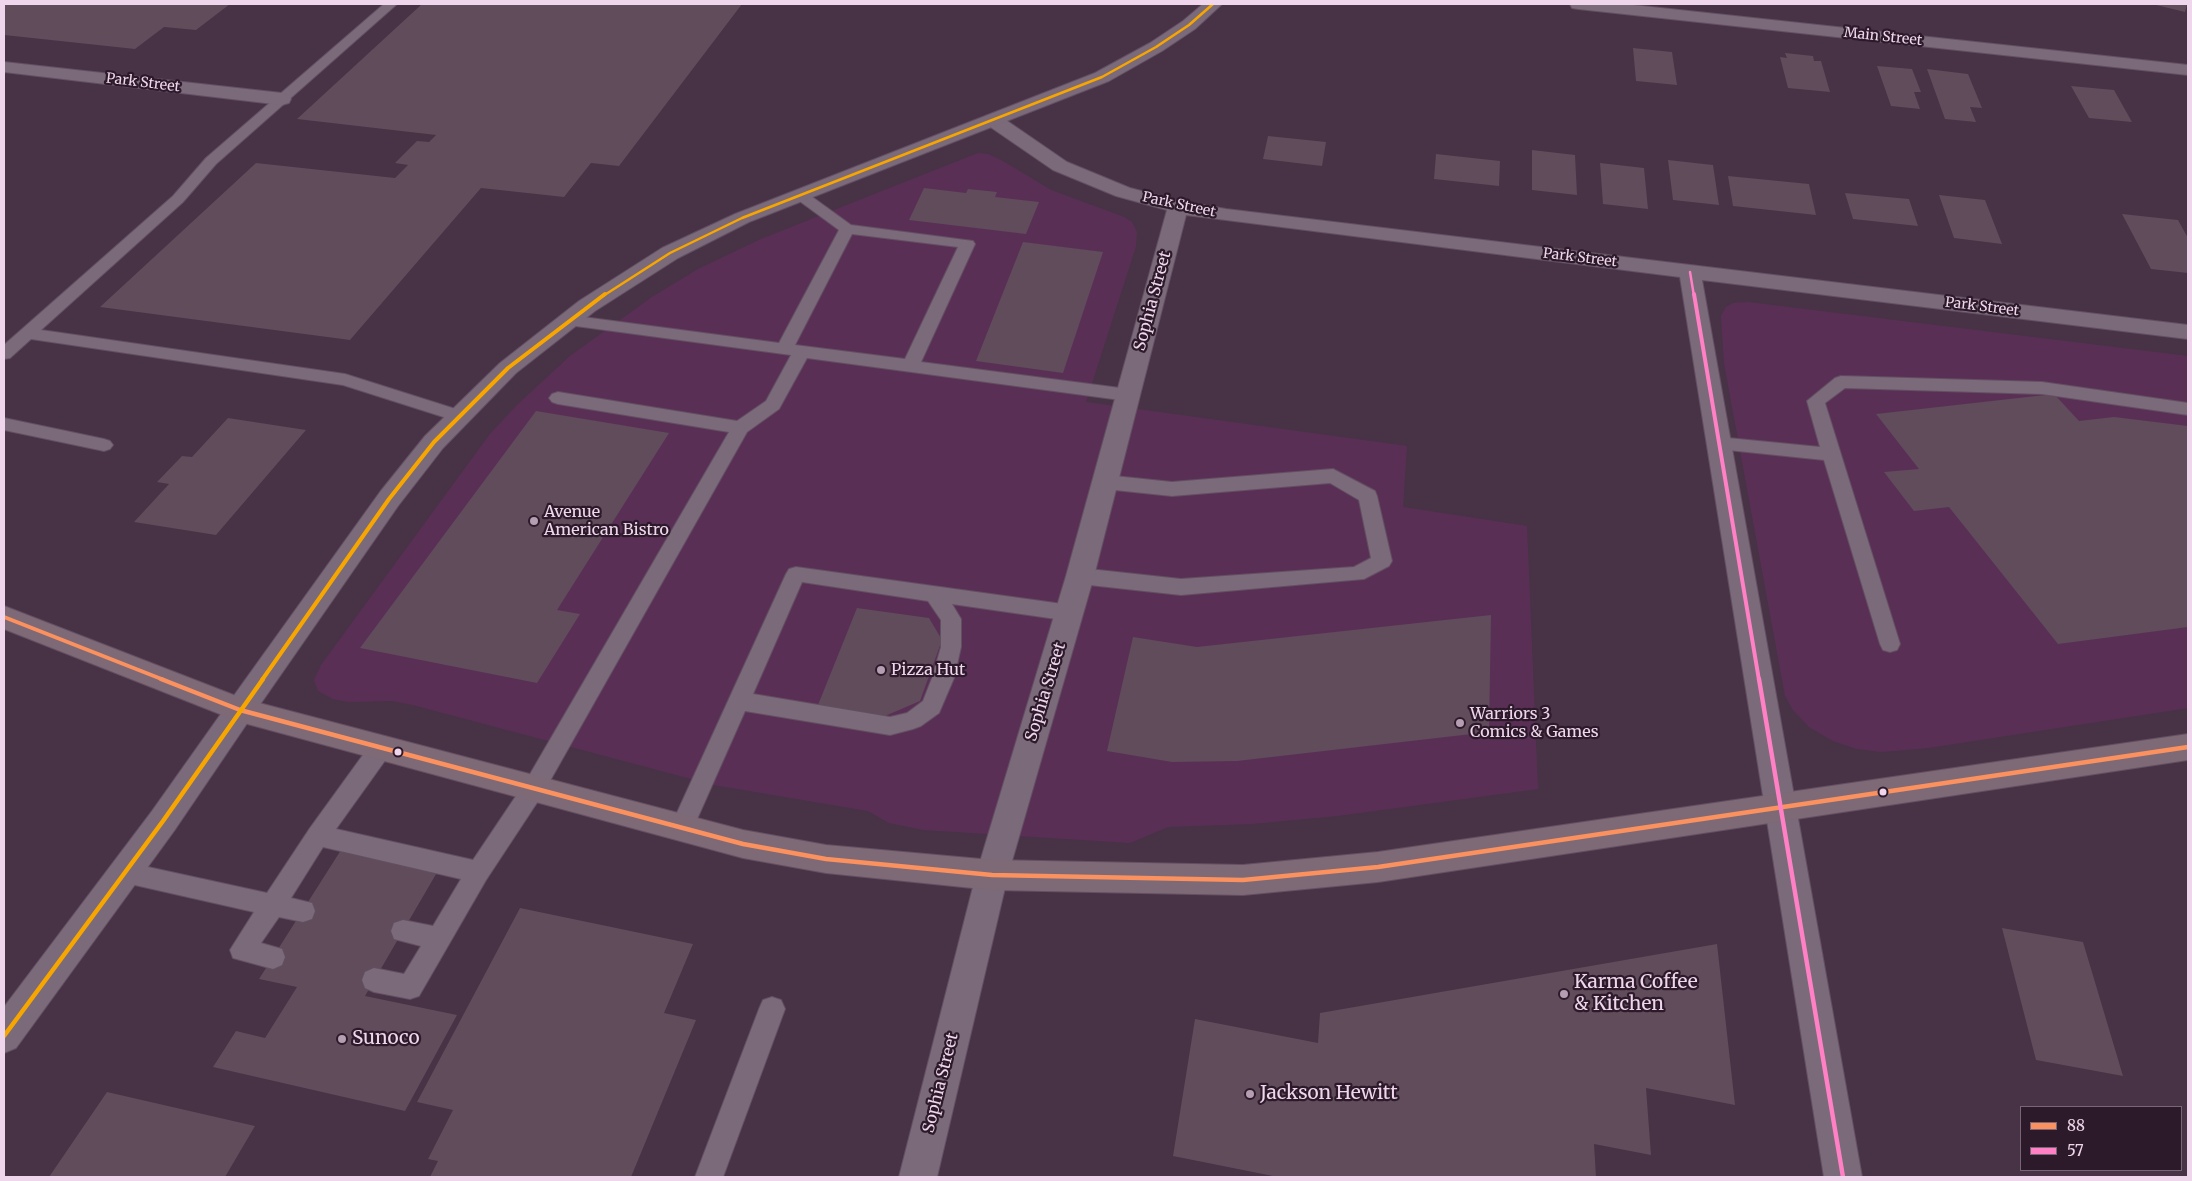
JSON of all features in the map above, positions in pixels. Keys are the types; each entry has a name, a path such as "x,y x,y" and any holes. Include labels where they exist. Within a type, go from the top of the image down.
{"main road":[{"path":"4,617 240,710 743,844 826,858 992,875 1243,880 1378,866 2188,747"}],"street":[{"path":"4,1036 125,873 389,499 459,416 508,368 568,320 628,279 670,254 742,218 799,194 1102,77 1156,47 1189,25 1213,4"},
{"name":"Main Street","path":"1578,4 2188,70"},
{"name":"Park Street","path":"4,67 282,99"},
{"name":"Park Street","path":"993,120 1060,166 1123,192 1178,207 1226,215 2188,332"},
{"name":"Sophia Street","path":"918,1177 992,875 1070,612 1178,207"},
{"path":"1690,272 1843,1177"}],"lane":[{"path":"4,354 178,199 211,160 391,4"},
{"path":"799,194 847,229 967,244 910,366"},
{"path":"784,350 847,229"},
{"path":"568,320 1128,396"},
{"path":"27,333 345,380 459,416"},
{"path":"374,980 410,988 478,872 534,788 740,428 773,405 801,352"},
{"path":"1890,644 1816,401 1841,382 2042,388 2188,409"},
{"path":"558,398 740,428"},
{"path":"4,424 104,445"},
{"path":"1718,442 1831,454"},
{"path":"1080,576 1181,587 1357,574 1382,561 1368,496 1333,476 1172,489 1105,482"},
{"path":"682,828 796,574 1070,612"},
{"path":"739,701 890,726 913,720 930,706 943,678 951,647 951,619 934,593"},
{"path":"273,957 242,950 318,835 381,748"},
{"path":"318,835 478,872"},
{"path":"125,873 303,911"},
{"path":"403,931 438,938"},
{"path":"709,1177 772,1009"}],"shaded area":[{"path":"978,153 988,154 1001,160 1051,190 1124,217 1132,222 1137,232 1136,246 1086,402 1407,446 1403,507 1527,526 1538,789 1337,816 1251,824 1168,827 1130,843 924,830 889,823 868,811 714,785 413,705 392,701 348,702 333,699 318,691 314,680 321,665 490,434 517,405 570,356 652,297 698,269 761,239"},
{"path":"1748,302 2188,356 2188,708 1928,748 1882,752 1857,749 1833,741 1809,727 1793,710 1785,696 1724,363 1721,316 1726,307 1733,303"}],"building":[{"path":"4,4 230,4 196,30 164,27 135,49 4,35"},
{"path":"422,4 742,4 619,166 591,163 564,197 481,188 350,340 100,307 256,163 395,178 408,165 395,163 417,141 429,142 436,135 297,119"},
{"path":"2152,4 2187,4 2185,12"},
{"path":"1633,48 1672,52 1677,85 1636,81"},
{"path":"1785,53 1813,56 1814,61 1821,61 1830,92 1788,88 1780,57 1787,58"},
{"path":"1877,66 1912,69 1921,92 1914,92 1920,109 1891,106"},
{"path":"1927,69 1968,74 1982,108 1970,107 1976,122 1945,119"},
{"path":"2071,86 2114,90 2132,122 2089,118"},
{"path":"1268,136 1326,142 1322,166 1263,159"},
{"path":"1532,150 1575,155 1577,195 1532,190"},
{"path":"1436,154 1500,161 1499,186 1434,179"},
{"path":"1668,160 1713,165 1719,205 1673,200"},
{"path":"1600,163 1644,168 1648,209 1603,204"},
{"path":"1728,176 1809,184 1816,215 1733,206"},
{"path":"924,188 966,193 968,189 997,192 995,197 1039,202 1026,234 909,220"},
{"path":"1845,193 1909,199 1918,226 1853,219"},
{"path":"1939,195 1985,200 2002,244 1954,238"},
{"path":"2122,214 2178,220 2188,238 2188,273 2151,269"},
{"path":"1023,242 1103,252 1063,373 976,361"},
{"path":"2054,394 2079,421 2114,417 2188,426 2188,627 2058,644 1949,507 1914,511 1884,472 1919,469 1876,414"},
{"name":"Avenue American Bistro","path":"536,411 669,433 557,610 580,614 537,683 360,648"},
{"path":"228,418 306,430 216,535 134,522 169,484 157,482 182,456 192,457"},
{"name":"Pizza Hut","path":"857,608 929,618 942,640 920,701 885,716 818,705"},
{"path":"1491,615 1489,732 1237,761 1172,762 1107,751 1133,637 1197,647"},
{"path":"341,850 439,869 365,996 457,1015 405,1111 213,1067 236,1031 265,1038 297,987 259,979"},
{"path":"520,908 693,944 664,1013 696,1020 631,1177 430,1177 438,1161 428,1159 453,1110 417,1102"},
{"path":"2002,928 2083,942 2123,1076 2036,1060"},
{"path":"1717,944 1735,1105 1646,1088 1651,1155 1594,1144 1596,1177 1278,1177 1173,1156 1195,1019 1318,1043 1320,1013"},
{"path":"107,1092 255,1126 225,1177 49,1177"}],"transit line":[{"path":"4,1036 163,821 389,499 434,442 508,368 587,306 670,253 786,199 1102,77 1156,47 1189,25 1213,4"},
{"name":"57","path":"1690,272 1843,1177"},
{"name":"88","path":"4,617 240,710 743,844 826,859 992,875 1243,880 1378,867 2188,747"}],"place":[{"name":"Avenue American Bistro","path":"534,521"},
{"name":"Pizza Hut","path":"881,670"},
{"name":"Warriors 3 Comics & Games","path":"1460,723"},
{"name":"Karma Coffee & Kitchen","path":"1564,994"},
{"name":"Sunoco","path":"342,1039"},
{"name":"Jackson Hewitt","path":"1250,1094"}]}
